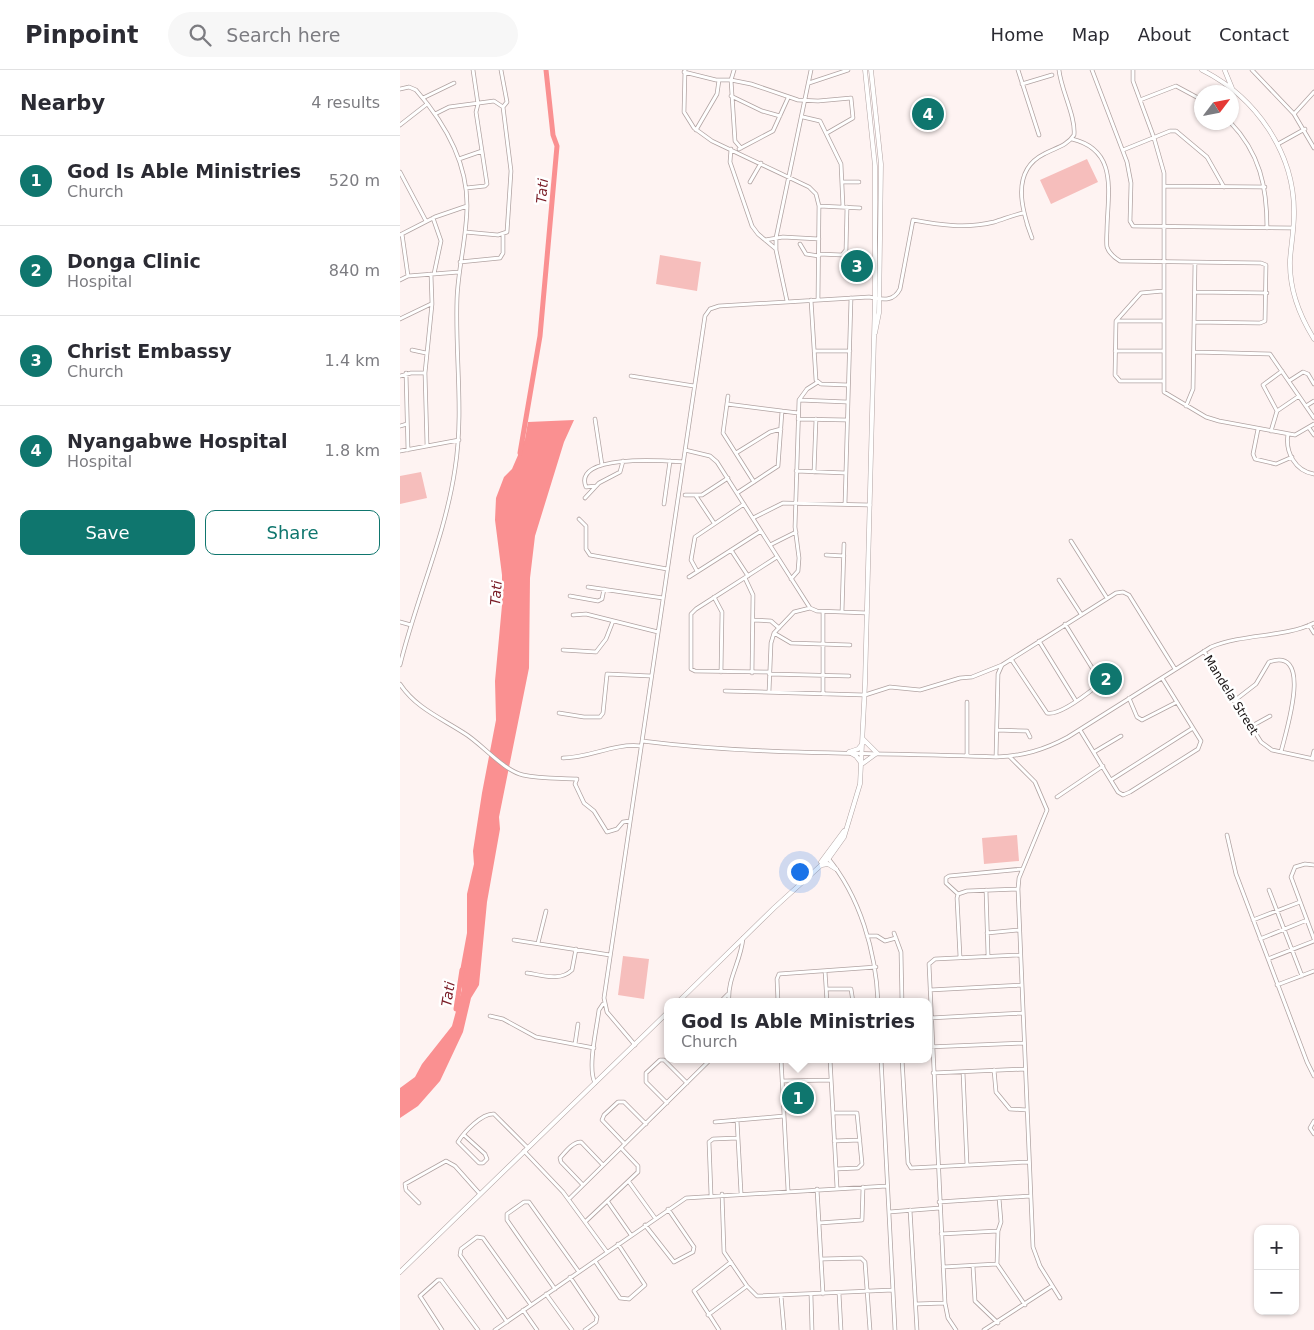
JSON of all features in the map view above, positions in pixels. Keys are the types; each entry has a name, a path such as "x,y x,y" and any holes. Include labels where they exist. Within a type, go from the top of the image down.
{"street":[{"path":"466,188 485,186 487,184 476,112 478,104 473,70"},
{"path":"460,262 500,258 503,253 503,235 507,232 511,172 503,107 507,102 501,70"},
{"path":"732,70 731,96 735,141 740,148"},
{"path":"787,301 776,250 776,238 803,117 811,70"},
{"path":"809,83 837,72 848,70"},
{"path":"865,70 875,166 877,300"},
{"path":"800,884 828,857 847,828 856,802 862,764 881,164 871,70"},
{"path":"1018,70 1039,135"},
{"path":"1027,224 1032,238 1023,213 1021,191 1031,167 1041,156 1072,139 1074,126 1061,86 1059,70"},
{"path":"1092,70 1123,150 1131,183 1131,223 1135,226 1164,227 1293,228"},
{"path":"1133,70 1133,81 1163,165 1165,186 1162,388 1167,396 1213,419 1288,434 1298,434 1314,424"},
{"path":"1202,70 1227,85"},
{"path":"1252,70 1294,114 1314,148"},
{"path":"818,299 819,206 814,190 712,141 696,130 685,117 684,112 685,71 719,80 751,84 788,98 806,100 849,98 852,100 854,115 851,120 827,133"},
{"path":"1212,75 1225,71"},
{"path":"1223,82 1225,71"},
{"path":"1225,71 1231,85"},
{"path":"1022,84 1052,75"},
{"path":"696,130 717,94 719,80"},
{"path":"423,98 454,83"},
{"path":"1140,100 1176,86 1194,96"},
{"path":"400,89 412,88 423,98 435,114 459,159 466,188 467,206 456,314 459,440 445,520 410,624 400,665"},
{"path":"1294,114 1314,92"},
{"path":"731,96 762,111 780,116"},
{"path":"1239,96 1259,116 1278,144 1292,188 1291,283 1298,308 1314,339"},
{"path":"736,151 773,131 788,98"},
{"path":"435,114 451,107 494,101 503,107"},
{"path":"400,125 427,104"},
{"path":"800,244 806,254 842,254 846,250 841,164 820,121 803,117"},
{"path":"1278,144 1304,129"},
{"path":"1236,130 1250,148 1259,165 1265,187 1267,228"},
{"path":"1123,150 1170,131 1178,132 1208,157 1224,186"},
{"path":"1072,139 1098,152 1106,164 1109,188 1107,246 1110,252 1124,263 1195,262 1264,264 1267,268 1266,319 1263,323 1194,322"},
{"path":"732,149 730,162 752,226 776,250"},
{"path":"459,159 482,151"},
{"path":"750,182 761,163"},
{"path":"400,174 426,221"},
{"path":"843,182 859,182"},
{"path":"1165,186 1265,187"},
{"path":"408,276 401,235 426,221 467,206"},
{"path":"819,206 860,208"},
{"path":"595,1083 592,1075 599,1010 603,1003 703,324 710,309 719,306 787,301 850,298 877,300 893,297 898,292 913,220 944,226 961,226 993,222 1023,213"},
{"path":"427,445 426,353 432,304 433,274 441,241 433,218"},
{"path":"465,232 503,235"},
{"path":"765,240 776,238 819,239"},
{"path":"1186,406 1193,389 1195,262"},
{"path":"400,280 408,276 460,272"},
{"path":"1162,381 1117,380 1114,375 1116,321 1141,293 1163,292"},
{"path":"1195,292 1267,294"},
{"path":"845,504 850,298"},
{"path":"811,300 815,378 818,382"},
{"path":"400,319 432,304"},
{"path":"1116,321 1163,321"},
{"path":"412,350 426,353"},
{"path":"814,351 850,351"},
{"path":"1115,351 1162,351"},
{"path":"1194,352 1268,353 1314,418"},
{"path":"1277,411 1263,385 1282,371"},
{"path":"1289,381 1303,372 1308,374 1314,384"},
{"path":"400,376 406,373 425,373"},
{"path":"406,373 408,450"},
{"path":"631,376 694,386"},
{"path":"791,579 797,573 799,547 796,532 795,503 799,400 807,389 818,382 848,385"},
{"path":"728,396 723,433 754,482"},
{"path":"1272,431 1277,411 1299,396"},
{"path":"799,400 847,402"},
{"path":"1306,406 1314,401"},
{"path":"727,404 798,413"},
{"path":"737,493 778,466 782,411"},
{"path":"595,418 602,465"},
{"path":"798,419 848,420"},
{"path":"814,472 816,419"},
{"path":"400,426 407,424"},
{"path":"1309,428 1314,435"},
{"path":"736,454 770,432 781,429"},
{"path":"1258,429 1253,454 1255,459 1276,464 1292,457"},
{"path":"1288,434 1287,447 1292,457 1302,471 1314,474"},
{"path":"400,451 459,440"},
{"path":"685,450 714,458 810,608"},
{"path":"596,486 586,487 585,480 590,472 602,465 623,461 683,462"},
{"path":"585,498 606,478 620,472 623,461"},
{"path":"664,504 670,461"},
{"path":"796,472 846,473"},
{"path":"686,495 702,495 728,478"},
{"path":"696,496 714,523"},
{"path":"753,518 779,503 870,505"},
{"path":"697,571 692,560 695,537 744,504"},
{"path":"579,519 586,526 586,549 590,555 667,569"},
{"path":"689,577 761,531"},
{"path":"770,545 796,532"},
{"path":"1071,541 1107,598"},
{"path":"842,612 844,544"},
{"path":"730,550 746,577 753,595 752,673"},
{"path":"826,555 844,556"},
{"path":"778,557 691,613 689,665 695,671 848,676"},
{"path":"1060,580 1080,614"},
{"path":"588,587 663,598"},
{"path":"570,596 598,601 602,599 604,589"},
{"path":"725,691 865,695 890,687 926,689 960,678 972,677 1002,665 1080,614 1118,592 1128,594 1175,669"},
{"path":"714,597 722,612 721,672"},
{"path":"769,692 771,643 774,634 794,612 810,608 823,612 867,613"},
{"path":"823,612 823,694"},
{"path":"573,614 586,614 658,632"},
{"path":"563,650 596,652 606,639 613,620"},
{"path":"753,620 771,621 779,628"},
{"path":"400,622 410,624"},
{"path":"563,758 578,757 622,744 642,743 697,748 996,757 1039,751 1080,730 1204,651 1237,638 1294,630 1314,622"},
{"path":"1011,659 1047,714 1055,714 1076,701 1096,687 1099,679 1065,624"},
{"path":"1309,625 1314,633"},
{"path":"774,634 791,643 850,645"},
{"path":"1038,641 1076,701"},
{"name":"Mandela Street","path":"1204,651 1250,727 1263,744 1281,752 1313,759"},
{"path":"1234,701 1256,684 1267,663 1280,661 1293,666 1296,671 1297,683 1281,752"},
{"path":"996,757 998,674 1002,665"},
{"path":"559,713 570,716 600,717 603,713 607,674 652,676"},
{"path":"1080,730 1120,793 1130,792 1199,748 1201,742 1162,678"},
{"path":"400,684 415,703 445,723 464,732 496,760 519,774 577,779 575,784 580,797 594,811 608,832 617,829 623,822 630,821"},
{"path":"1129,698 1136,717 1142,720 1176,702"},
{"path":"967,702 967,756"},
{"path":"1250,727 1270,716"},
{"path":"1111,780 1193,728"},
{"path":"997,730 1027,731 1030,737"},
{"path":"1094,752 1121,736"},
{"path":"849,752 858,749 863,741"},
{"path":"863,741 876,753"},
{"path":"1313,759 1314,751"},
{"path":"849,752 856,756 862,764"},
{"path":"862,764 876,753"},
{"path":"1010,756 1035,782 1047,810 1018,880 1019,930 1028,1162 1034,1253 1060,1298"},
{"path":"1057,797 1102,766"},
{"path":"1228,835 1236,874 1277,985 1314,1076"},
{"path":"828,857 849,888 867,936 876,966 878,998"},
{"path":"682,998 828,857"},
{"path":"822,864 828,864 836,869"},
{"path":"1268,959 1314,940 1291,877 1292,871 1300,865 1314,865"},
{"path":"958,894 946,883 946,878 949,876 1022,869"},
{"path":"960,957 956,898 958,894 967,890 1018,889"},
{"path":"986,890 988,955"},
{"path":"1269,890 1302,976"},
{"path":"1253,920 1300,902"},
{"path":"538,943 546,911"},
{"path":"1260,939 1307,920"},
{"path":"987,933 1019,930"},
{"path":"894,933 901,952 902,998"},
{"path":"867,936 874,936 885,941 893,937 897,939"},
{"path":"728,998 729,982 742,954 743,938"},
{"path":"514,940 610,955"},
{"path":"527,973 558,978 564,976 572,970 576,949"},
{"path":"930,998 930,962 935,959 988,955 1020,955"},
{"path":"778,998 778,974 876,966"},
{"path":"825,971 827,998"},
{"path":"1277,985 1314,972"},
{"path":"930,990 1021,985"},
{"path":"826,990 850,988 853,991 853,998"},
{"path":"724,998 728,994"},
{"path":"603,1003 610,1017 635,1045"},
{"path":"932,1015 1022,1013"},
{"path":"490,1016 503,1018 536,1037 594,1048"},
{"path":"400,1272 664,1016"},
{"path":"575,1044 578,1024"},
{"path":"932,1047 1023,1043"},
{"path":"664,1060 659,1061 646,1073 646,1082 667,1103"},
{"path":"667,1063 687,1083"},
{"path":"568,1199 706,1063"},
{"path":"781,1063 788,1190"},
{"path":"830,1063 837,1188"},
{"path":"881,1063 895,1330"},
{"path":"902,1063 909,1165 914,1169 1028,1162"},
{"path":"932,1063 945,1303 948,1318 956,1330"},
{"path":"933,1073 1025,1069"},
{"path":"994,1070 998,1095 1010,1109 1027,1110"},
{"path":"963,1072 967,1165"},
{"path":"782,1081 831,1080"},
{"path":"625,1144 602,1120 604,1115 618,1102 624,1102 646,1124"},
{"path":"833,1113 857,1113 860,1140 860,1167 836,1169"},
{"path":"464,1135 485,1154 487,1159 483,1163 479,1163 459,1143 464,1135 486,1116 494,1114 528,1148"},
{"path":"715,1122 784,1116"},
{"path":"737,1120 741,1193"},
{"path":"1314,1121 1310,1128 1314,1134"},
{"path":"711,1195 709,1142 713,1139 738,1138"},
{"path":"834,1140 860,1140"},
{"path":"583,1185 561,1162 560,1158 567,1150 576,1143 581,1142 603,1165"},
{"path":"585,1222 638,1172 639,1168 621,1148"},
{"path":"524,1151 568,1199 607,1252"},
{"path":"419,1203 406,1190 404,1184 446,1161 455,1166 480,1194"},
{"path":"629,1182 655,1218"},
{"path":"495,1330 500,1329 523,1310 668,1208 686,1198 788,1190 888,1186"},
{"path":"819,1223 862,1220 863,1187"},
{"path":"817,1189 823,1294"},
{"path":"722,1194 723,1247 747,1286 757,1296 840,1294 893,1290"},
{"path":"939,1202 1030,1196"},
{"path":"998,1198 1002,1222 998,1231 998,1264 1025,1305"},
{"path":"555,1289 506,1220 507,1214 524,1202 529,1202 579,1272"},
{"path":"608,1202 631,1235"},
{"path":"645,1225 674,1262 693,1252 694,1246 668,1208"},
{"path":"888,1212 940,1208"},
{"path":"910,1210 917,1330"},
{"path":"941,1234 998,1231"},
{"path":"507,1322 460,1255 461,1249 477,1237 483,1238 531,1305"},
{"path":"595,1261 620,1298 629,1299 645,1285 618,1244"},
{"path":"822,1259 864,1260 867,1265 870,1330"},
{"path":"719,1330 694,1291 731,1262"},
{"path":"943,1267 998,1264"},
{"path":"973,1266 975,1301 998,1323"},
{"path":"570,1277 598,1317 596,1322 585,1330"},
{"path":"442,1330 420,1296 438,1280 441,1280 478,1330"},
{"path":"708,1315 747,1286"},
{"path":"984,1330 998,1323 1052,1286"},
{"path":"546,1294 572,1330"},
{"path":"840,1294 841,1330"},
{"path":"811,1295 812,1330"},
{"path":"781,1296 784,1330"},
{"path":"916,1304 945,1303"},
{"path":"523,1310 537,1330"}],"shaded area":[{"path":"1087,159 1098,182 1051,204 1040,180"},
{"path":"660,255 701,262 697,291 656,284"},
{"path":"574,420 564,442 535,536 530,578 529,668 499,817 500,829 487,902 479,985 471,998 463,1032 440,1081 418,1106 400,1118 400,1088 415,1077 422,1064 452,1026 462,989 460,971 467,933 467,894 474,864 473,851 496,720 495,681 502,605 502,575 495,520 496,498 504,477 512,469 525,439 528,422"},
{"path":"421,472 427,498 400,504 400,476"},
{"path":"1017,835 1019,861 984,864 982,838"},
{"path":"623,956 649,959 644,999 618,995"}],"waterway":[{"name":"Tati","path":"520,453 540,336 557,146 553,135 546,70"},
{"name":"Tati","path":"456,1009 462,970"}],"place":[{"name":"Nyangabwe Hospital","path":"928,114"},
{"name":"Christ Embassy","path":"857,266"},
{"name":"Donga Clinic","path":"1106,679"},
{"name":"God Is Able Ministries","path":"798,1098"}]}
